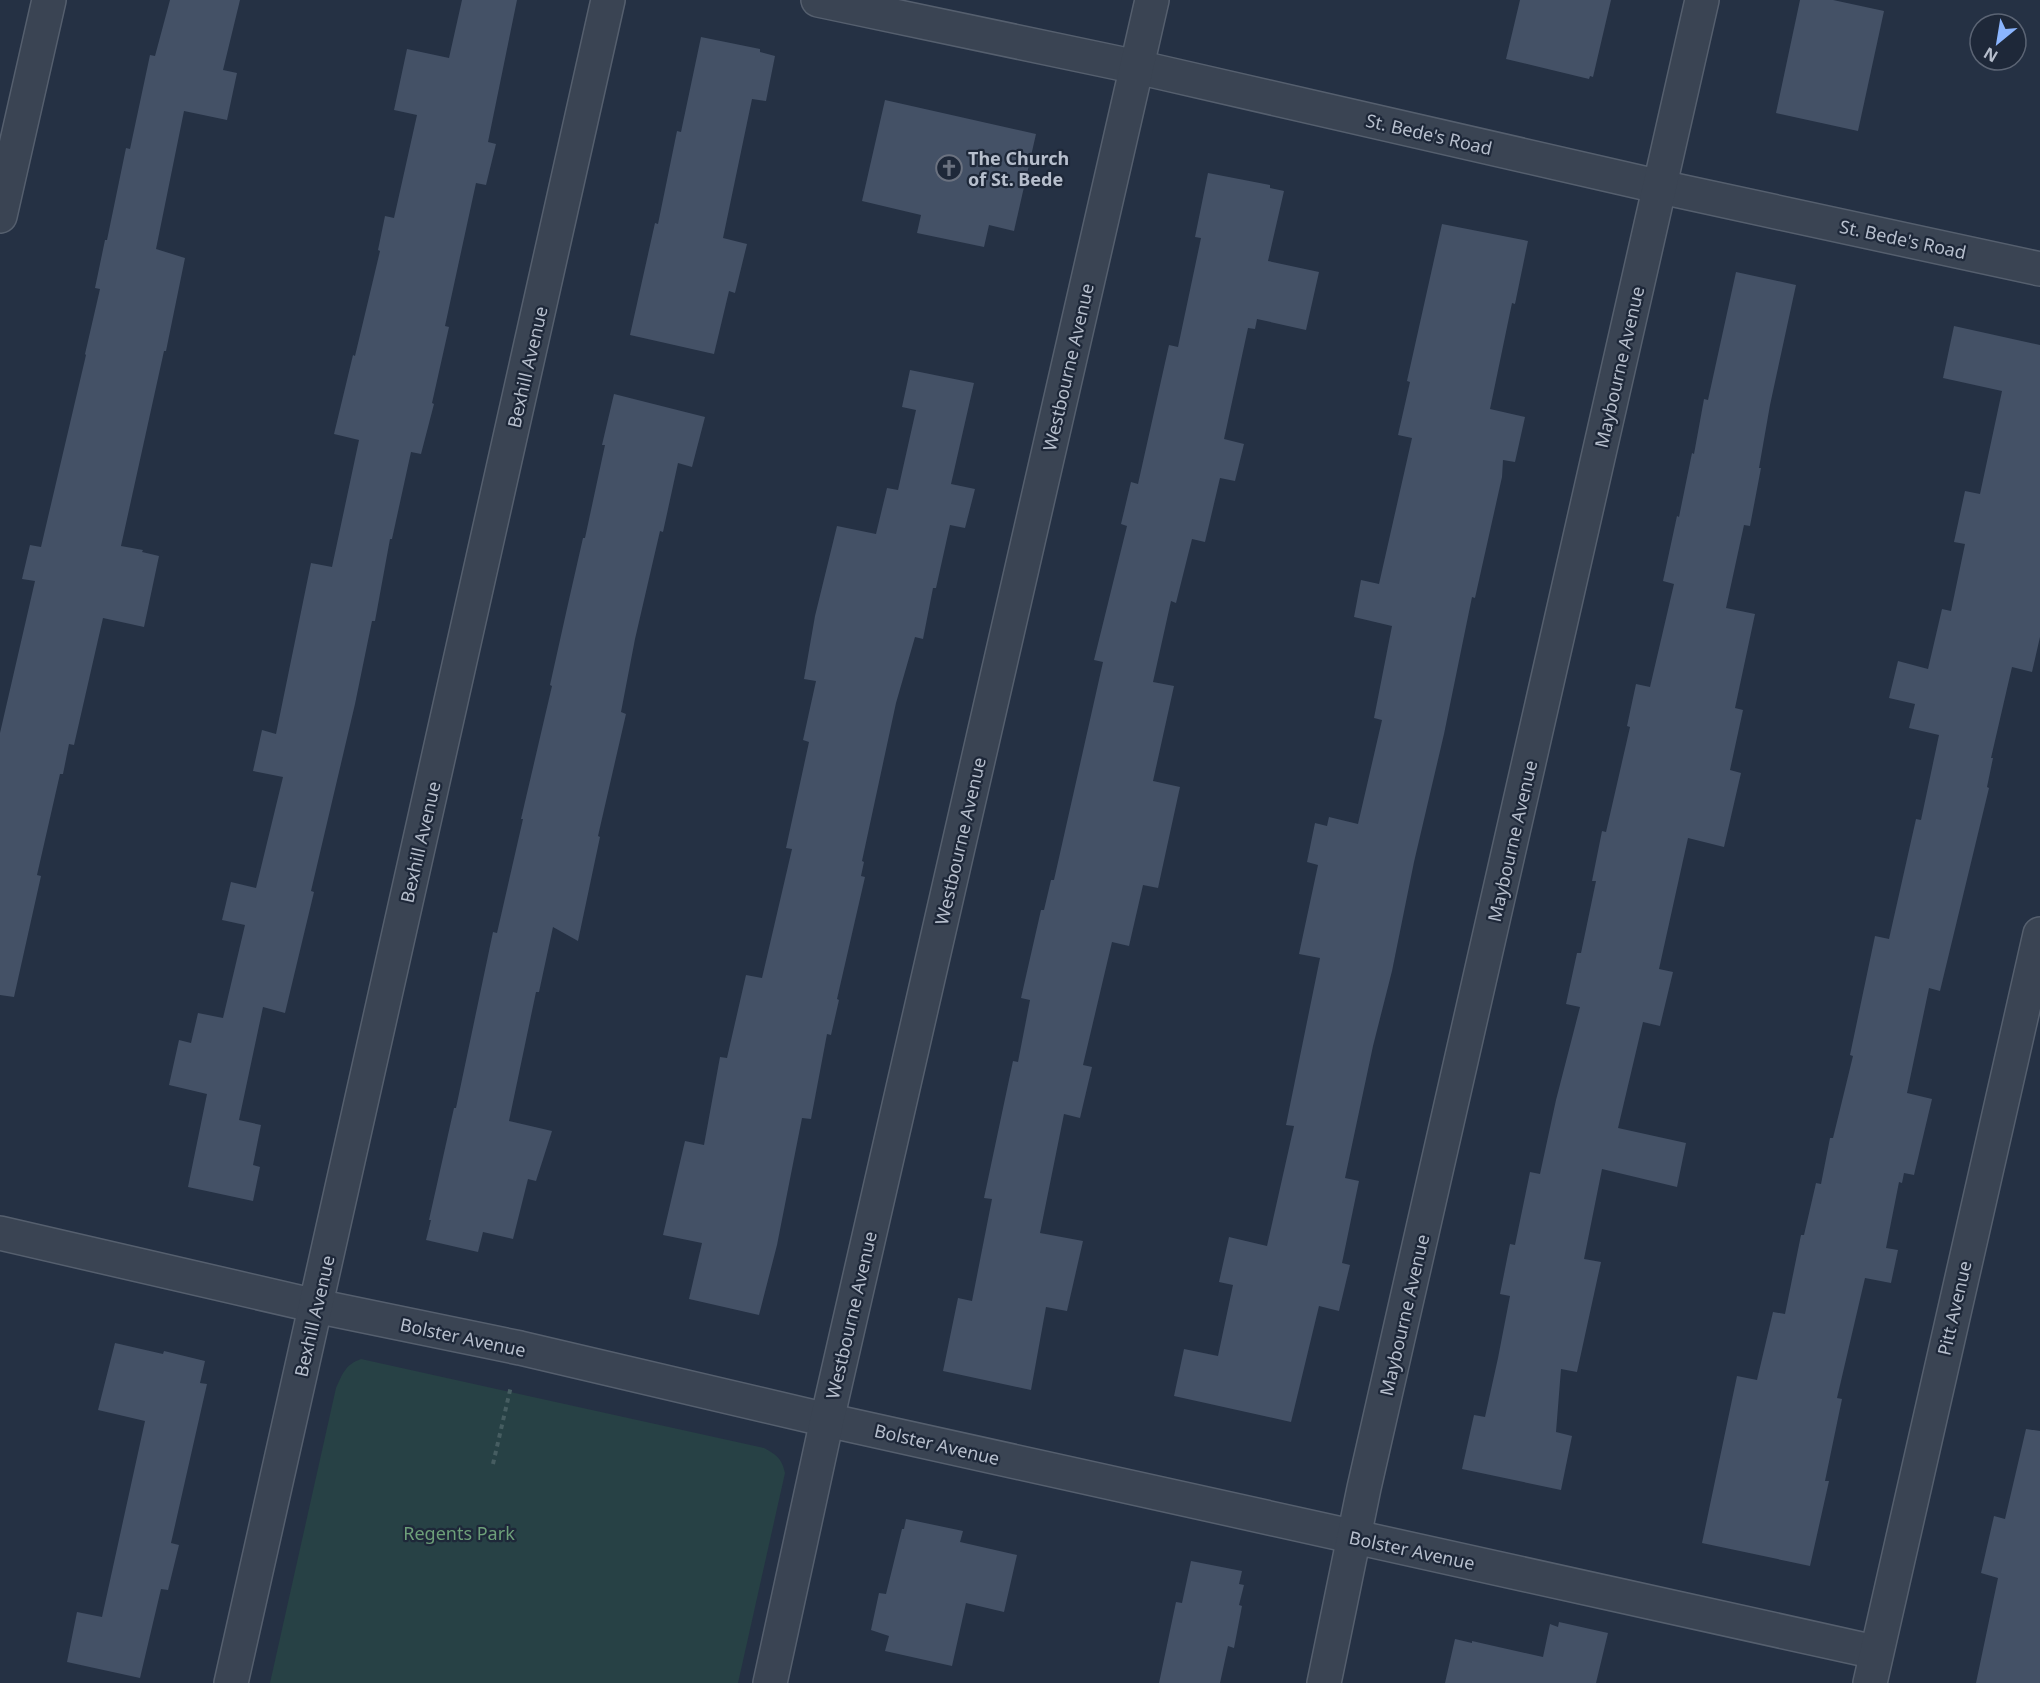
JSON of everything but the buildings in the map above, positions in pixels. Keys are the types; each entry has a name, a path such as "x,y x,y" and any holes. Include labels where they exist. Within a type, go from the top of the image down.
{"street":[{"path":"0,216 49,0"},
{"name":"Bexhill Avenue","path":"231,1683 608,0"},
{"name":"St. Bede's Road","path":"818,0 1137,67 1660,187 2040,269"},
{"name":"Westbourne Avenue","path":"770,1683 827,1420 1152,0"},
{"name":"Maybourne Avenue","path":"1324,1683 1354,1537 1702,0"},
{"name":"Pitt Avenue","path":"1873,1668 2040,934"},
{"name":"Bolster Avenue","path":"0,1233 316,1306 520,1348 827,1420 1354,1537 1873,1668"}],"path":[{"path":"493,1464 520,1348"}],"green space":[{"name":"Regents Park","path":"361,1359 764,1448 776,1455 785,1473 738,1683 270,1683 336,1388 348,1367"}],"place":[{"name":"The Church of St. Bede","path":"949,168"}]}
